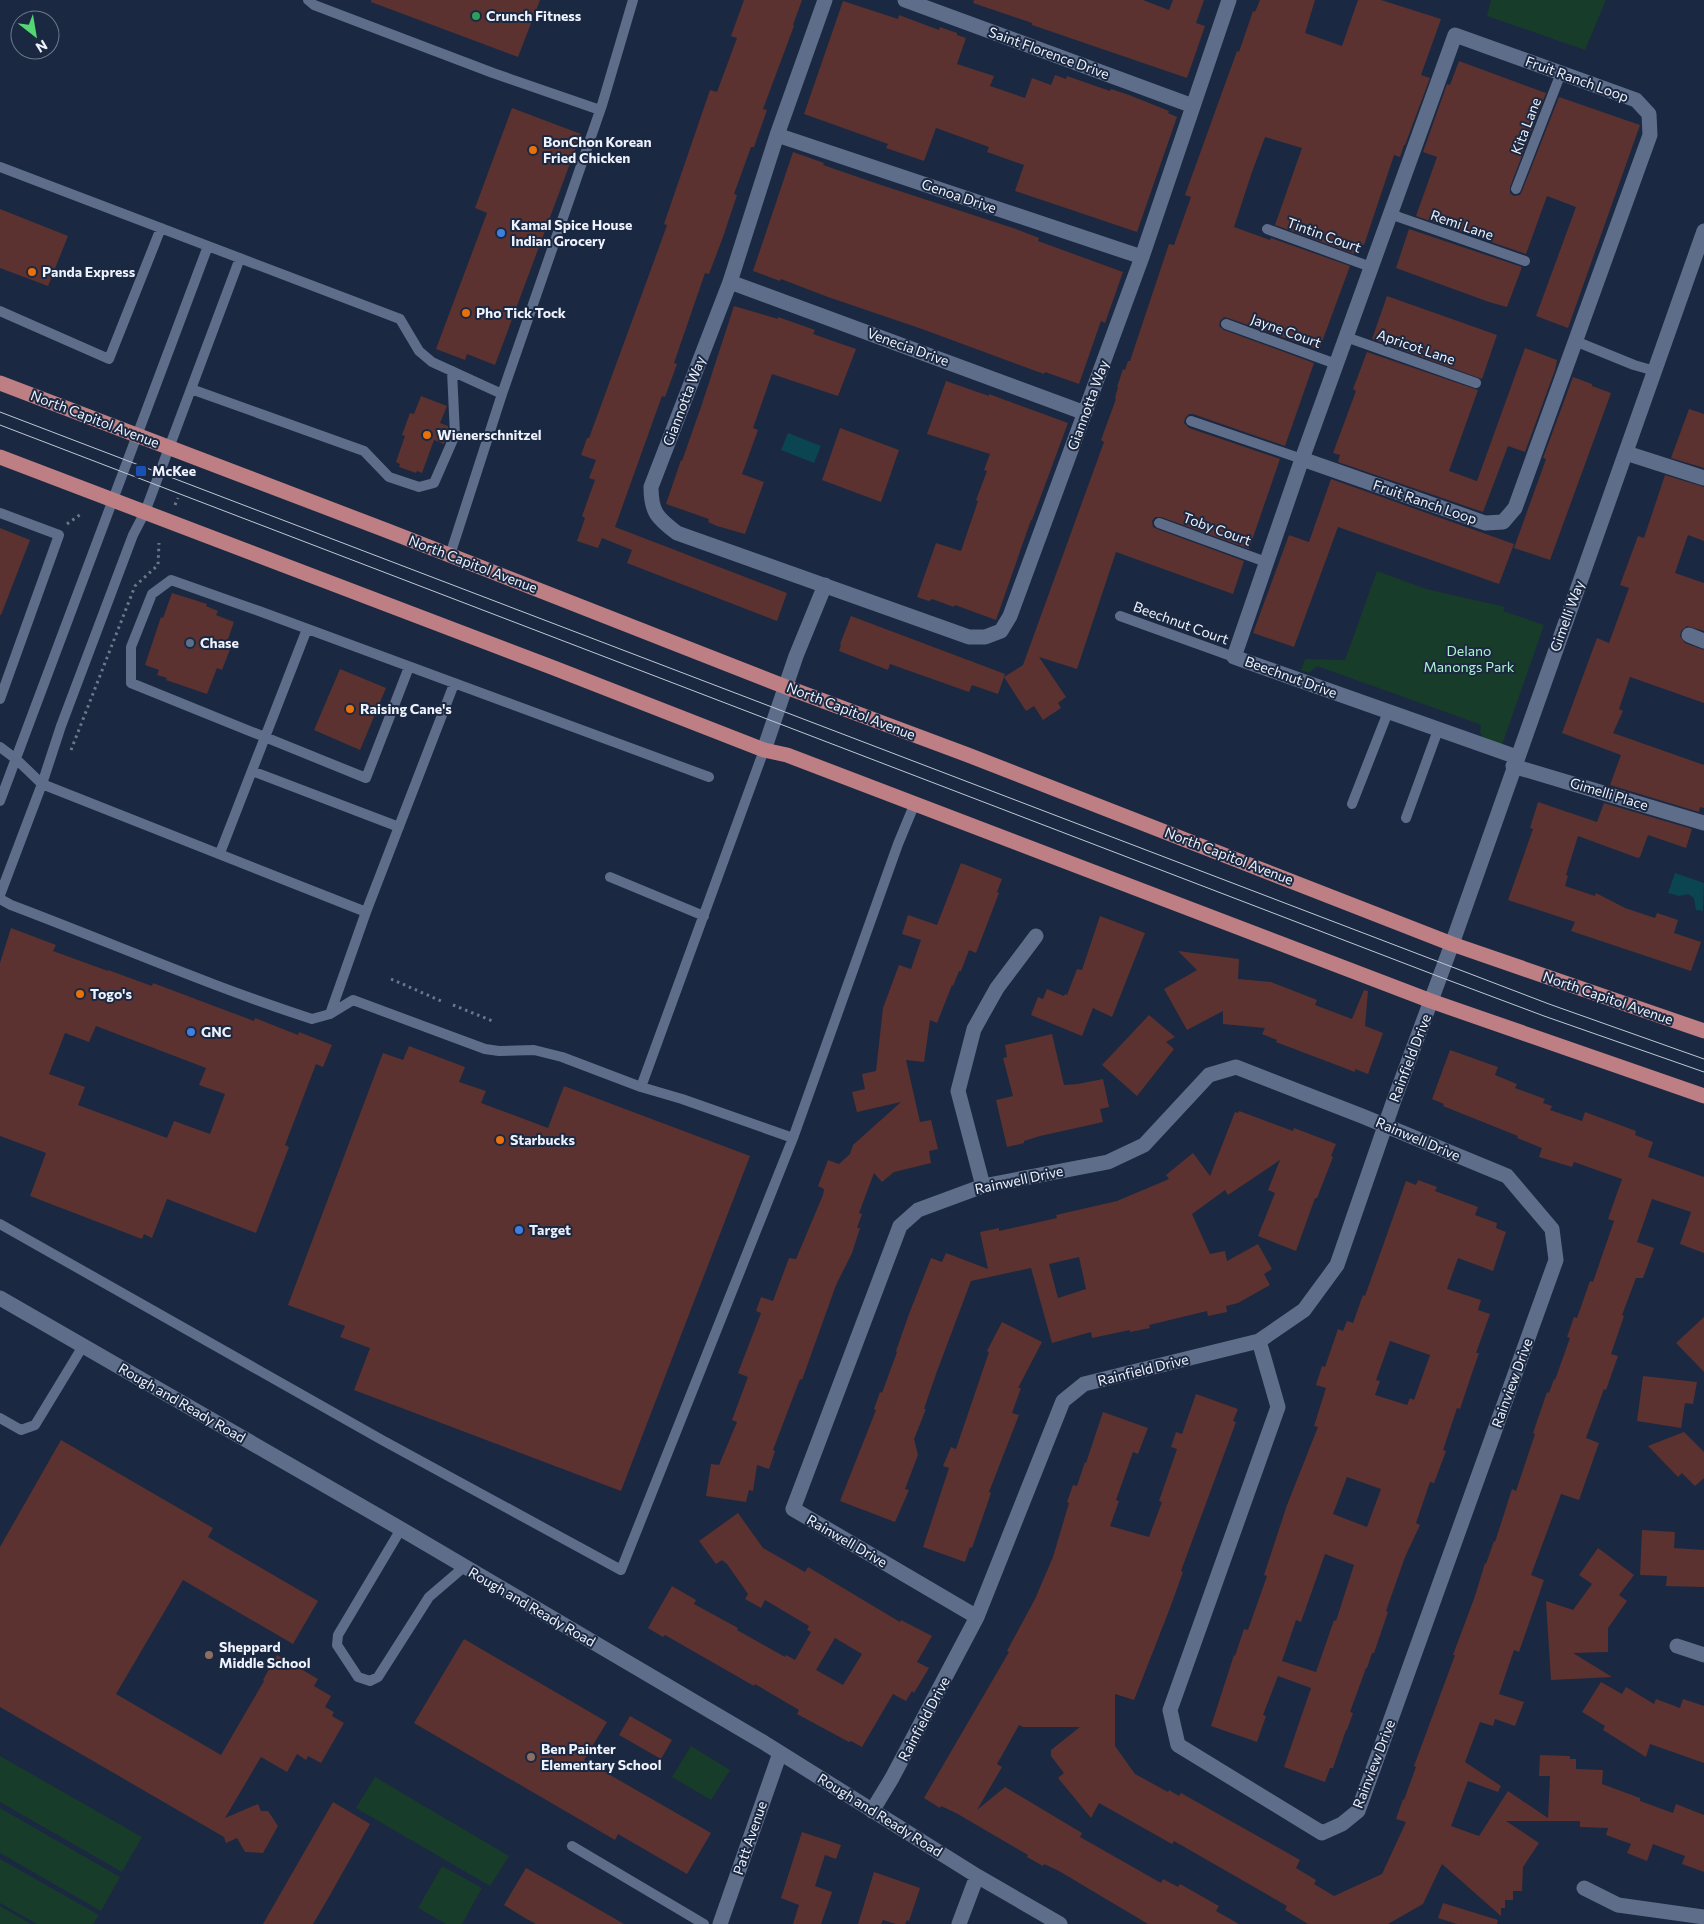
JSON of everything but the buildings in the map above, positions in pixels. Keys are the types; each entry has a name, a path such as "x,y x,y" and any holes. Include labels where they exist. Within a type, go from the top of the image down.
{"main road":[{"name":"North Capitol Avenue","path":"0,383 968,755 1452,944 1704,1031"},
{"path":"0,457 764,750 787,755 915,803 1431,1001 1704,1096"}],"street":[{"name":"Giannotta Way","path":"824,0 777,135 730,282 651,487 651,505 662,522 677,533 969,637 984,637 1001,631 1010,616 1142,257 1229,0"},
{"name":"Saint Florence Drive","path":"905,0 1193,106"},
{"name":"Fruit Ranch Loop","path":"1455,35 1636,100 1649,114 1650,135 1515,508 1503,522 1485,523 1302,459 1390,214 1455,35"},
{"name":"Genoa Drive","path":"777,135 1142,257"},
{"name":"Gimelli Way","path":"1431,1001 1704,231"},
{"name":"Venecia Drive","path":"730,282 1085,412"},
{"path":"1626,453 1704,478"},
{"name":"Beechnut Drive","path":"1302,459 1234,657 1438,730 1515,762"},
{"path":"764,750 786,686 825,585"},
{"path":"1689,636 1704,640"},
{"name":"Gimelli Place","path":"1515,762 1704,823"},
{"path":"983,1186 958,1091 974,1029 997,988 1036,936"},
{"name":"Rainfield Drive","path":"872,1811 892,1778 977,1617 1063,1401 1084,1384 1259,1341 1304,1310 1337,1265 1385,1125 1431,1001"},
{"name":"Rainwell Drive","path":"977,1617 793,1509 900,1226 918,1210 983,1186 1108,1162 1144,1145 1209,1075 1236,1067 1385,1125 1507,1176 1552,1229"},
{"name":"Rainview Drive","path":"1259,1341 1278,1407 1170,1710 1178,1745 1322,1833 1342,1824 1358,1811 1556,1260 1552,1229"},
{"name":"Rough and Ready Road","path":"0,1298 401,1529 763,1742 977,1876 1060,1924"},
{"path":"1677,1646 1704,1655"},
{"name":"Patt Avenue","path":"720,1924 780,1753"},
{"path":"959,1924 977,1876"},
{"path":"1584,1888 1618,1905 1704,1917"}],"lane":[{"path":"308,0 314,5 493,74 600,110"},
{"path":"450,555 502,394 600,110 632,0"},
{"name":"Kita Lane","path":"1516,189 1561,73"},
{"path":"0,167 400,319 419,351 432,362 502,394"},
{"name":"Remi Lane","path":"1390,214 1525,261"},
{"path":"0,311 109,359 161,228"},
{"name":"Tintin Court","path":"1267,229 1371,267"},
{"path":"0,801 208,246"},
{"path":"240,258 145,512 133,535 61,726 42,784 0,897 11,905 132,953 312,1019 330,1014 353,1000 485,1049 499,1051 534,1050 562,1056 641,1087 682,1099 793,1138"},
{"name":"Jayne Court","path":"1226,324 1336,364"},
{"name":"Apricot Lane","path":"1346,337 1476,382"},
{"path":"1575,341 1634,365 1655,371"},
{"path":"191,389 364,451 389,477 419,487 434,483 455,435 452,371"},
{"path":"1191,421 1302,459"},
{"path":"0,513 58,535 1,696"},
{"name":"Toby Court","path":"1158,523 1266,562"},
{"path":"409,666 366,778 131,683 131,647 152,594 171,580 262,612 409,666 454,684 709,777"},
{"name":"Beechnut Court","path":"1120,616 1234,657"},
{"path":"220,853 307,629"},
{"path":"330,1014 366,912 454,684"},
{"path":"1352,804 1388,712"},
{"path":"1406,818 1438,730"},
{"path":"0,747 16,758 42,784 366,912"},
{"path":"641,1087 764,750"},
{"path":"252,771 399,827"},
{"path":"0,1224 382,1440 621,1570 793,1138 898,844 915,803"},
{"path":"610,878 704,916"},
{"path":"0,1418 21,1430 35,1425 83,1346"},
{"path":"401,1529 338,1635 337,1645 358,1677 370,1681 378,1677 429,1597 464,1567"},
{"path":"572,1846 704,1924"}],"path":[{"path":"66,525 81,514"},
{"path":"70,751 135,586 158,565 159,543"},
{"path":"391,979 441,1001"},
{"path":"453,1005 495,1022"}],"green space":[{"path":"1491,0 1606,0 1585,50 1487,16"},
{"name":"Delano Manongs Park","path":"1377,571 1426,589 1505,607 1503,611 1544,625 1502,745 1483,738 1479,724 1317,666 1309,673 1301,670 1305,659 1345,660"},
{"path":"691,1746 730,1770 711,1800 672,1777"},
{"path":"0,1756 142,1837 122,1872 0,1802"},
{"path":"375,1777 509,1856 490,1886 356,1808"},
{"path":"0,1808 120,1877 101,1911 0,1853"},
{"path":"0,1859 99,1915 93,1924 37,1924 0,1903"},
{"path":"442,1866 482,1888 462,1924 446,1924 418,1908"},
{"path":"0,1906 31,1924 0,1924"}],"water":[{"path":"788,433 821,446 814,463 781,450"},
{"path":"1675,873 1704,883 1703,911 1696,910 1694,898 1688,894 1679,896 1668,893"}],"tram line":[{"path":"0,412 1549,1004 1704,1059"},
{"path":"0,425 1440,977 1704,1072"}],"place":[{"name":"Crunch Fitness","path":"476,16"},
{"name":"BonChon Korean Fried Chicken","path":"533,150"},
{"name":"Kamal Spice House Indian Grocery","path":"501,233"},
{"name":"Panda Express","path":"32,272"},
{"name":"Pho Tick Tock","path":"466,313"},
{"name":"Wienerschnitzel","path":"427,435"},
{"name":"McKee","path":"141,471"},
{"name":"Chase","path":"190,643"},
{"name":"Raising Cane's","path":"350,709"},
{"name":"Togo's","path":"80,994"},
{"name":"GNC","path":"191,1032"},
{"name":"Starbucks","path":"500,1140"},
{"name":"Target","path":"519,1230"},
{"name":"Sheppard Middle School","path":"209,1655"},
{"name":"Ben Painter Elementary School","path":"531,1757"}]}
